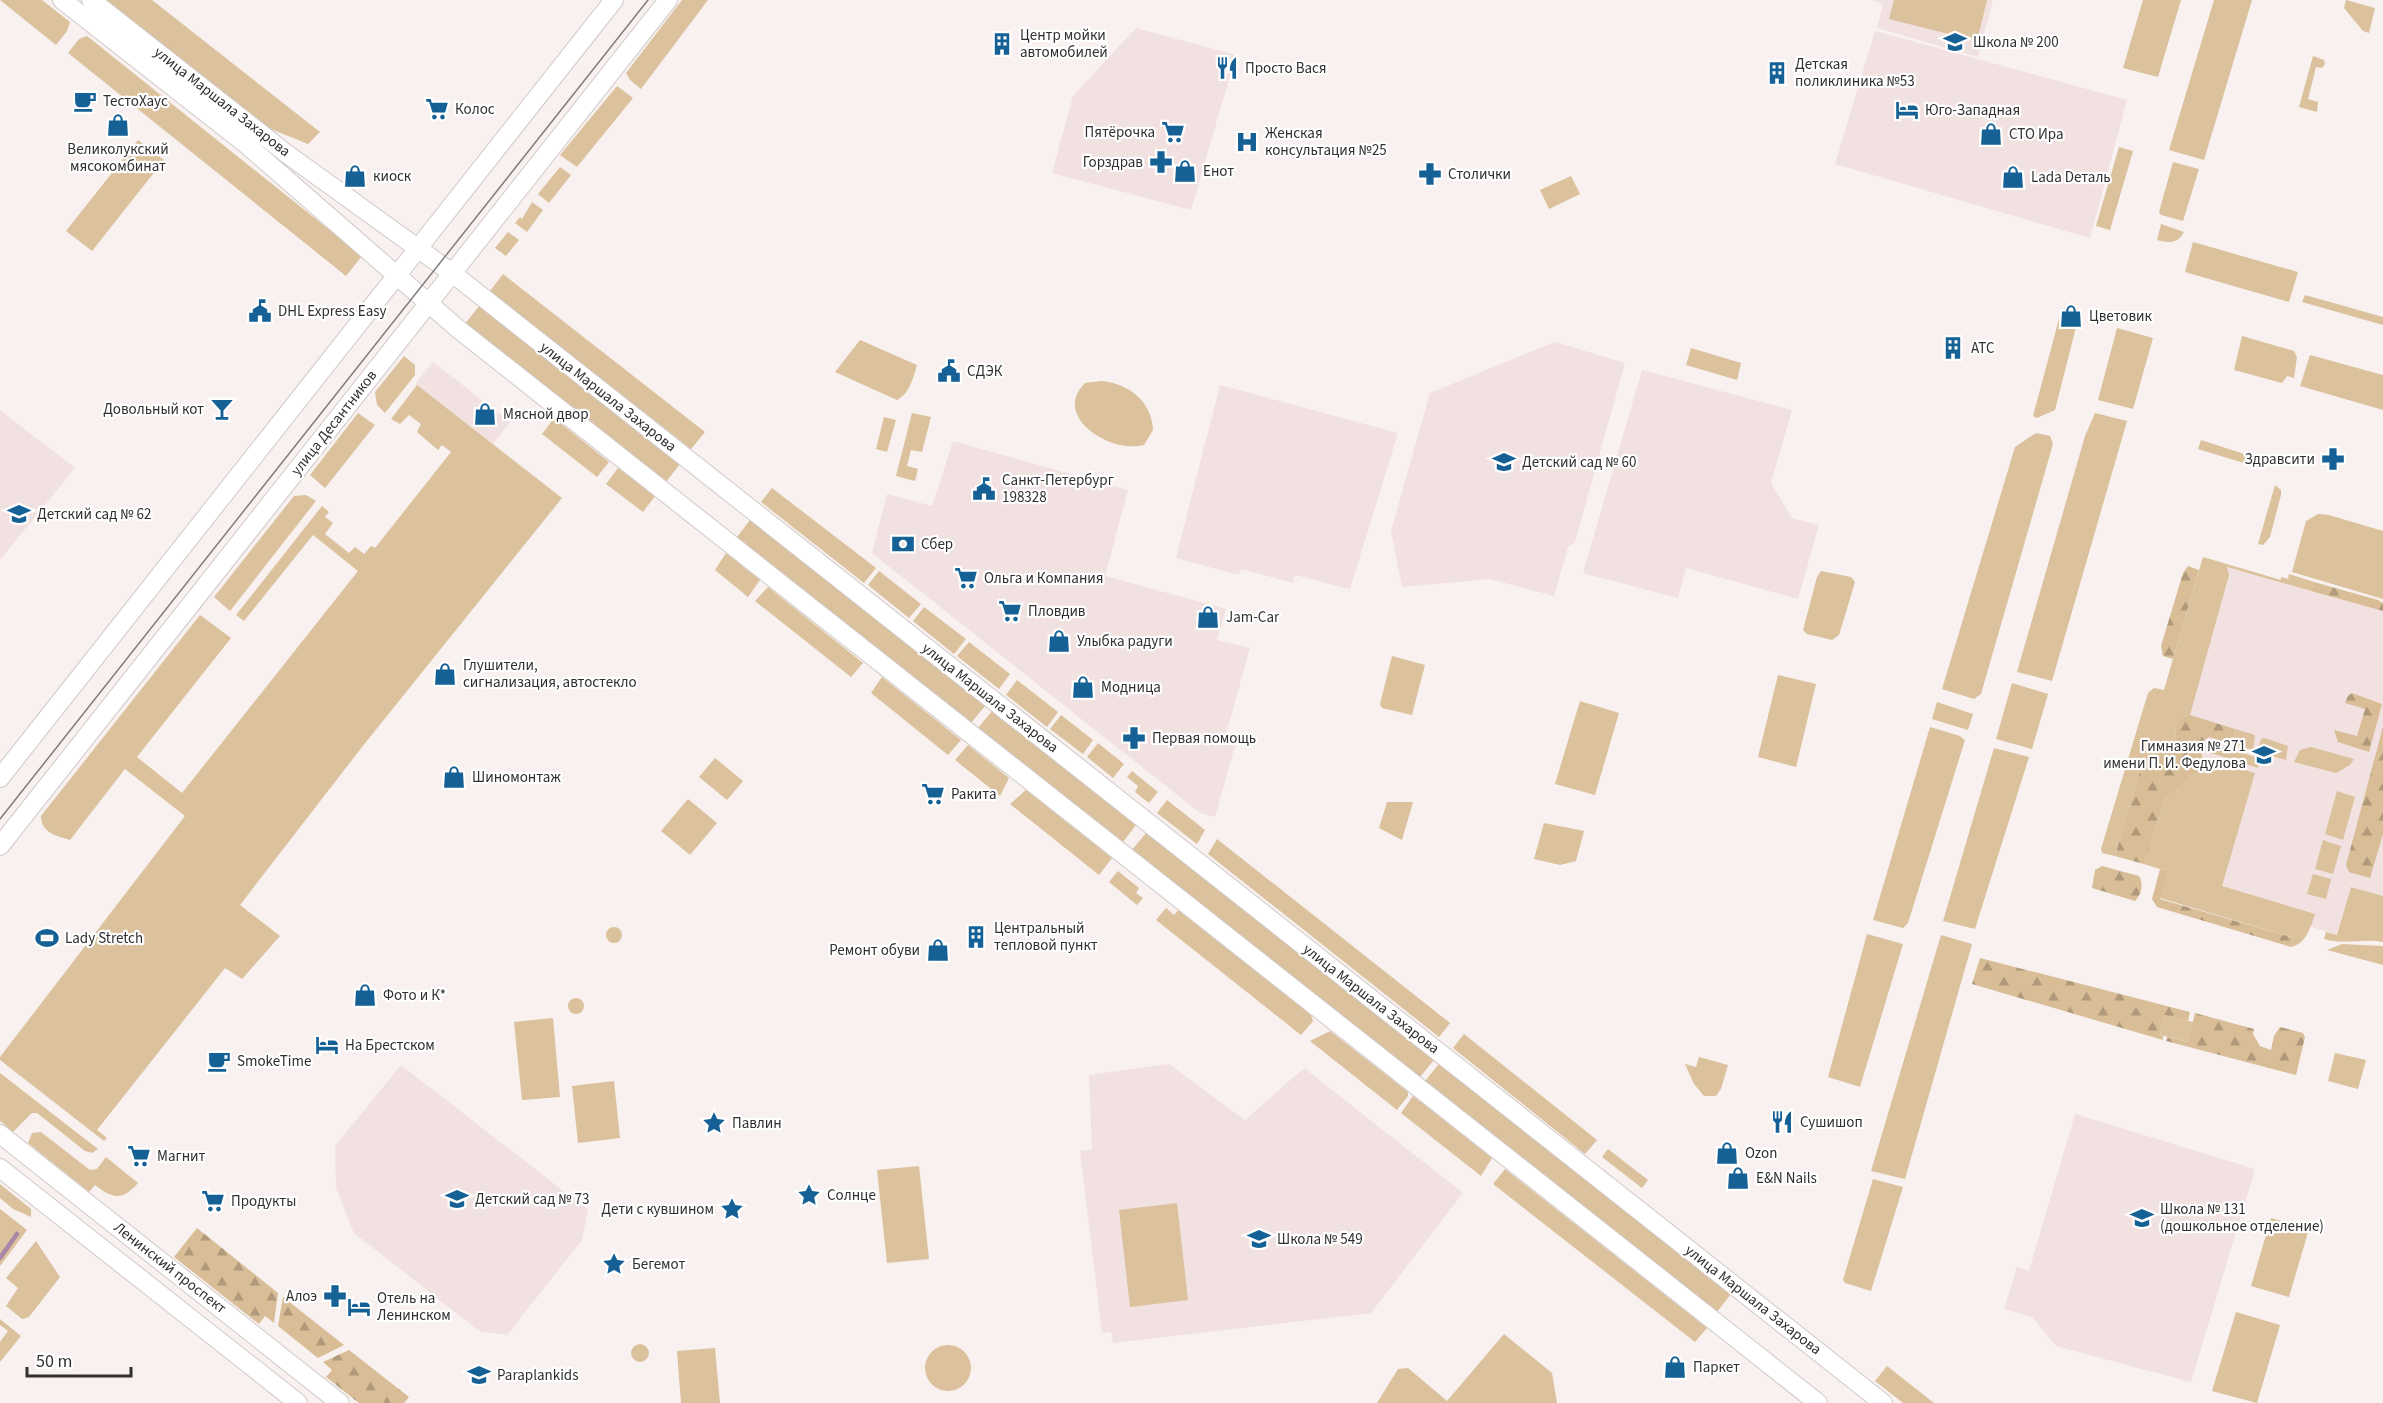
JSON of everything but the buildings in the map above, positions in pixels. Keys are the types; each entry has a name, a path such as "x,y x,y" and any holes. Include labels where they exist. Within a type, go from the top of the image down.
{"street":[{"name":"улица Маршала Захарова","path":"62,0 247,145 491,356 1818,1403"},
{"name":"улица Маршала Захарова","path":"91,0 288,154 452,273 1883,1403"},
{"path":"0,778 614,0"},
{"name":"улица Десантников","path":"0,846 668,0"},
{"name":"Ленинский проспект","path":"0,1134 340,1403"},
{"name":"Ленинский проспект","path":"0,1167 298,1403"}],"shaded area":[{"path":"0,0 42,0 70,22 67,31 56,45"},
{"path":"106,0 152,0 320,132 308,144 266,127"},
{"path":"682,0 708,0 641,89 630,80 626,73"},
{"name":"Школа № 200","path":"1872,0 1993,0 1978,57 1877,28 1883,4"},
{"name":"Школа № 200","path":"1894,0 1987,0 1977,41 1889,19"},
{"path":"2143,0 2181,0 2158,77 2123,68"},
{"path":"2214,0 2252,0 2204,160 2169,150"},
{"path":"2346,0 2375,8 2369,33 2363,31 2344,8"},
{"path":"1136,28 1236,55 1191,210 1052,173 1073,96"},
{"path":"1875,31 2127,100 2090,238 1835,164"},
{"path":"87,36 362,256 346,276 68,53 79,39"},
{"path":"2313,56 2324,60 2325,64 2322,68 2316,67 2308,99 2318,102 2317,112 2299,107"},
{"path":"617,86 633,98 577,167 560,155"},
{"path":"138,140 164,160 92,251 66,231"},
{"path":"2119,147 2133,151 2110,230 2096,226"},
{"path":"2173,162 2199,169 2183,221 2161,215 2159,212"},
{"path":"560,167 571,175 549,203 538,194"},
{"path":"1571,176 1580,194 1549,209 1540,190"},
{"path":"532,202 543,210 527,232 515,223 520,217 522,219"},
{"path":"2161,224 2184,232 2179,239 2173,242 2157,240"},
{"path":"508,232 519,240 506,256 495,248"},
{"path":"2193,242 2298,272 2289,302 2185,272"},
{"path":"503,274 705,432 691,449 490,291"},
{"path":"2305,295 2383,317 2383,325 2302,302"},
{"path":"479,306 680,464 666,482 465,324"},
{"path":"2059,319 2076,327 2055,410 2037,418 2033,416"},
{"path":"2117,328 2153,338 2133,409 2098,400"},
{"path":"2242,336 2294,351 2297,357 2294,378 2287,376 2282,383 2234,370"},
{"path":"860,340 917,365 908,389 897,400 835,372"},
{"name":"Детский сад № 60","path":"1555,342 1625,363 1575,542 1568,547 1554,596 1490,579 1402,587 1391,531 1430,393"},
{"path":"1691,348 1741,363 1737,380 1686,365"},
{"path":"2310,355 2383,375 2383,410 2300,386"},
{"path":"404,356 415,365 415,375 385,413 377,405 375,392"},
{"path":"433,362 510,422 493,444 415,384"},
{"path":"1642,370 1792,410 1771,483 1792,518 1819,525 1798,599 1686,568 1678,598 1583,573"},
{"path":"1101,381 1120,385 1137,395 1143,402 1152,420 1153,430 1144,445 1116,444 1089,430 1080,420 1075,408 1076,396 1085,383"},
{"path":"417,385 562,498 362,747 240,905 280,936 242,979 225,968 97,1130 107,1138 104,1141 0,1060 0,1057 185,816 125,769 70,840 47,830 41,816 200,615 231,638 137,757 182,793 358,571 313,535 244,621 236,615 322,506 329,512 325,517 333,523 325,534 349,553 355,547 364,554 371,546 375,548 451,452 442,445 438,450 417,432 421,424 409,415 400,424 391,419"},
{"path":"1220,385 1398,433 1350,589 1295,575 1293,583 1241,569 1239,575 1176,558"},
{"name":"Детский сад № 62","path":"0,410 75,468 0,560"},
{"path":"358,413 375,425 325,488 310,475"},
{"path":"912,413 931,417 922,452 911,450 907,466 918,469 915,481 896,476"},
{"path":"2095,413 2127,421 2052,681 2017,672 2085,436"},
{"path":"884,417 896,420 887,452 876,449"},
{"path":"554,418 609,462 597,477 542,434"},
{"path":"2036,433 2050,436 2053,444 1981,694 1974,699 1942,689 2015,447"},
{"path":"2201,440 2263,460 2260,468 2198,449"},
{"path":"953,441 1128,490 1105,576 1226,609 1217,640 1250,648 1225,738 1236,742 1215,817 1200,813 872,553 887,494 932,506"},
{"path":"618,468 655,496 643,512 606,484"},
{"path":"2275,485 2281,490 2281,495 2270,537 2263,545 2258,544"},
{"path":"772,488 876,568 864,583 761,502"},
{"path":"306,495 316,501 230,611 214,597 294,496"},
{"path":"2318,514 2329,515 2383,531 2383,599 2292,572 2306,521"},
{"path":"750,520 985,706 971,723 737,537"},
{"path":"726,553 760,580 748,597 715,570"},
{"path":"2203,557 2281,580 2281,577 2288,579 2289,574 2314,582 2311,591 2227,567 2229,575 2190,715 2180,718 2176,725 2175,743 2139,774 2115,856 2102,853 2101,849 2148,693 2154,688 2164,690"},
{"name":"Гимназия № 271 имени П. И. Федулова","path":"2202,560 2383,611 2383,896 2351,887 2337,935 2299,923 2167,871 2115,856"},
{"path":"879,571 921,604 909,618 868,585"},
{"path":"1821,571 1851,577 1855,582 1839,635 1832,640 1807,634 1803,630 1817,577"},
{"path":"768,587 863,663 851,677 755,601"},
{"path":"924,607 966,639 954,654 913,621"},
{"path":"969,642 1010,674 999,689 957,656"},
{"path":"1392,656 1425,665 1412,715 1382,708 1380,704"},
{"path":"1778,675 1816,684 1796,767 1758,757"},
{"path":"882,677 961,740 948,755 871,693"},
{"path":"1017,680 1058,712 1047,727 1006,695"},
{"path":"2012,683 2048,694 2032,749 1996,739"},
{"path":"1580,701 1619,713 1595,795 1555,784"},
{"path":"1937,702 1973,714 1968,730 1932,719"},
{"path":"992,711 1136,825 1123,842 978,728"},
{"path":"1061,715 1093,740 1083,754 1050,729"},
{"path":"1930,727 1960,736 1965,740 1908,923 1903,928 1873,920"},
{"path":"2235,729 2255,735 2253,750 2232,744"},
{"path":"2265,738 2288,746 2286,760 2257,752 2261,739"},
{"path":"1098,743 1124,764 1113,778 1087,757"},
{"path":"2210,744 2256,757 2260,761 2258,768 2208,752"},
{"path":"968,745 1009,778 1000,796 955,760"},
{"path":"2311,747 2354,759 2350,765 2336,773 2294,762 2300,750"},
{"path":"1994,748 2029,757 1975,929 1943,921"},
{"path":"2202,757 2255,773 2222,886 2315,914 2304,939 2296,945 2291,947 2294,938 2160,898 2167,871 2144,864 2165,799 2198,771"},
{"path":"715,758 743,781 727,800 699,777"},
{"path":"1132,771 1158,792 1149,803 1135,792 1138,786 1127,777"},
{"path":"1026,790 1112,858 1099,875 1010,804"},
{"path":"2337,791 2355,797 2343,840 2325,834"},
{"path":"688,799 717,823 690,855 661,831"},
{"path":"1167,800 1205,830 1197,844 1157,813"},
{"path":"1387,802 1413,802 1402,840 1379,828"},
{"path":"1544,823 1584,831 1576,861 1560,865 1534,859"},
{"path":"1146,833 1434,1060 1420,1077 1132,850"},
{"path":"1217,839 1450,1023 1439,1037 1208,854"},
{"path":"2323,840 2341,846 2333,874 2315,869"},
{"path":"1118,871 1139,888 1136,893 1143,898 1137,905 1109,882"},
{"path":"2313,874 2331,879 2326,899 2307,894"},
{"path":"2351,887 2383,896 2383,942 2324,939 2326,932 2337,935"},
{"path":"1166,908 1174,915 1178,910 1311,1015 1313,1021 1301,1035 1156,920"},
{"path":"611,927 617,927 622,935 620,941 611,943 606,938 606,932"},
{"path":"1867,934 1903,944 1860,1087 1828,1077"},
{"path":"1941,935 1972,944 1905,1179 1871,1171"},
{"path":"2342,944 2383,946 2383,965 2327,950"},
{"path":"573,998 579,998 584,1006 582,1012 573,1014 568,1009 568,1003"},
{"path":"2164,1015 2193,1022 2188,1042 2160,1035"},
{"path":"553,1018 560,1097 522,1100 514,1022"},
{"path":"1330,1031 1408,1092 1408,1096 1397,1110 1310,1041"},
{"path":"1464,1034 1597,1140 1585,1154 1453,1048"},
{"path":"2335,1053 2366,1060 2358,1089 2328,1081"},
{"path":"1699,1057 1728,1065 1721,1089 1716,1096 1704,1096 1694,1084 1685,1064 1696,1067"},
{"name":"Школа № 549","path":"1169,1064 1245,1120 1304,1068 1463,1193 1371,1313 1113,1343 1111,1332 1102,1333 1080,1151 1092,1149 1089,1075"},
{"path":"1439,1064 1731,1294 1717,1312 1425,1081"},
{"name":"Детский сад № 73","path":"401,1065 588,1210 582,1240 507,1335 479,1331 354,1233 336,1188 335,1146"},
{"path":"0,1073 98,1149 92,1153 85,1151 37,1113 32,1113 13,1132 0,1121"},
{"path":"614,1081 620,1138 578,1143 572,1086"},
{"path":"1413,1096 1492,1158 1481,1176 1401,1113"},
{"name":"Школа № 131 (дошкольное отделение)","path":"2075,1114 2255,1169 2191,1382 2056,1346 2032,1317 2004,1309 2017,1267 2029,1271"},
{"path":"41,1132 90,1170 97,1169 106,1157 138,1183 127,1193 117,1196 95,1185 89,1192 28,1143 32,1133"},
{"path":"1608,1149 1648,1180 1642,1188 1602,1157"},
{"path":"919,1166 929,1259 887,1263 877,1170"},
{"path":"1505,1169 1707,1328 1695,1342 1493,1184"},
{"path":"1873,1179 1903,1187 1871,1291 1845,1283 1843,1280"},
{"path":"0,1184 31,1209 31,1217 13,1209 0,1198"},
{"path":"1177,1203 1188,1300 1130,1307 1119,1210"},
{"path":"0,1209 27,1230 0,1266"},
{"path":"2271,1218 2309,1229 2289,1297 2251,1286"},
{"path":"36,1241 60,1277 29,1317 22,1319 6,1306 18,1288 6,1278"},
{"path":"2236,1312 2280,1325 2257,1403 2212,1391"},
{"path":"0,1319 21,1336 0,1362 0,1342 8,1331 0,1325"},
{"path":"1504,1334 1552,1373 1557,1403 1377,1403 1398,1369 1408,1368 1447,1401"},
{"path":"640,1344 646,1347 649,1353 646,1359 640,1362 634,1359 631,1353 634,1347"},
{"path":"953,1345 965,1351 970,1359 970,1377 965,1385 957,1390 943,1391 931,1385 926,1377 925,1363 931,1351 939,1346"},
{"path":"715,1348 720,1403 681,1403 677,1351"},
{"path":"1887,1366 1934,1403 1903,1403 1875,1381"}],"green space":[{"path":"2188,566 2199,570 2173,659 2163,656 2161,646 2183,573"},
{"path":"2314,582 2378,600 2383,603 2383,611 2311,591"},
{"path":"2352,693 2382,704 2369,752 2338,742 2334,730 2357,736 2365,709 2345,703"},
{"path":"2190,715 2235,729 2232,744 2209,737 2201,743 2202,757 2198,771 2165,799 2144,864 2115,856 2139,774 2175,743 2176,725 2180,718"},
{"path":"2383,727 2383,834 2370,878 2349,872 2346,865"},
{"path":"2102,866 2139,876 2141,889 2135,901 2092,888 2095,870"},
{"path":"2160,869 2168,871 2160,899 2294,938 2291,947 2157,907 2152,899"},
{"path":"1980,958 2190,1012 2188,1021 2164,1015 2160,1035 2163,1036 2163,1040 1972,984"},
{"path":"2195,1013 2254,1029 2253,1034 2260,1046 2271,1050 2274,1036 2280,1027 2303,1033 2305,1037 2296,1075 2166,1041 2167,1037 2188,1042"},
{"path":"197,1228 278,1293 274,1323 265,1316 259,1324 174,1257"},
{"path":"283,1297 344,1345 318,1358 278,1326"},
{"path":"349,1350 409,1397 404,1403 359,1403 326,1377 332,1370 323,1362"}],"waterway":[{"path":"0,1258 17,1234"}],"tram line":[{"path":"0,819 648,0"}],"place":[{"name":"Школа № 200","path":"1955,42"},
{"name":"Центр мойки автомобилей","path":"1002,44"},
{"name":"Просто Вася","path":"1227,68"},
{"name":"Детская поликлиника №53","path":"1777,73"},
{"name":"ТестоХаус","path":"85,101"},
{"name":"Колос","path":"437,109"},
{"name":"Юго-Западная","path":"1907,110"},
{"name":"Великолукский мясокомбинат","path":"118,125"},
{"name":"Пятёрочка","path":"1173,132"},
{"name":"СТО Ира","path":"1991,134"},
{"name":"Женская консультация №25","path":"1247,142"},
{"name":"Горздрав","path":"1161,162"},
{"name":"Енот","path":"1185,171"},
{"name":"Столички","path":"1430,174"},
{"name":"киоск","path":"355,176"},
{"name":"Lada Dеталь","path":"2013,177"},
{"name":"DHL Express Easy","path":"260,311"},
{"name":"Цветовик","path":"2071,316"},
{"name":"АТС","path":"1953,348"},
{"name":"СДЭК","path":"949,371"},
{"name":"Довольный кот","path":"222,409"},
{"name":"Мясной двор","path":"485,414"},
{"name":"Здравсити","path":"2333,459"},
{"name":"Детский сад № 60","path":"1504,462"},
{"name":"Санкт-Петербург 198328","path":"984,489"},
{"name":"Детский сад № 62","path":"19,514"},
{"name":"Сбер","path":"903,544"},
{"name":"Ольга и Компания","path":"966,578"},
{"name":"Пловдив","path":"1010,611"},
{"name":"Jam-Car","path":"1208,617"},
{"name":"Улыбка радуги","path":"1059,641"},
{"name":"Глушители, сигнализация, автостекло","path":"445,674"},
{"name":"Модница","path":"1083,687"},
{"name":"Первая помощь","path":"1134,738"},
{"name":"Гимназия № 271 имени П. И. Федулова","path":"2264,755"},
{"name":"Шиномонтаж","path":"454,777"},
{"name":"Ракита","path":"933,794"},
{"name":"Центральный тепловой пункт","path":"976,937"},
{"name":"Lady Stretch","path":"47,938"},
{"name":"Ремонт обуви","path":"938,950"},
{"name":"Фото и К*","path":"365,995"},
{"name":"На Брестском","path":"327,1045"},
{"name":"SmokeTime","path":"219,1061"},
{"name":"Сушишоп","path":"1782,1122"},
{"name":"Павлин","path":"714,1123"},
{"name":"Ozon","path":"1727,1153"},
{"name":"Магнит","path":"139,1156"},
{"name":"E&N Nails","path":"1738,1178"},
{"name":"Солнце","path":"809,1195"},
{"name":"Детский сад № 73","path":"457,1199"},
{"name":"Продукты","path":"213,1201"},
{"name":"Дети с кувшином","path":"732,1209"},
{"name":"Школа № 131 (дошкольное отделение)","path":"2142,1218"},
{"name":"Школа № 549","path":"1259,1239"},
{"name":"Бегемот","path":"614,1264"},
{"name":"Алоэ","path":"335,1296"},
{"name":"Отель на Ленинском","path":"359,1307"},
{"name":"Паркет","path":"1675,1367"},
{"name":"Paraplankids","path":"479,1375"}]}
